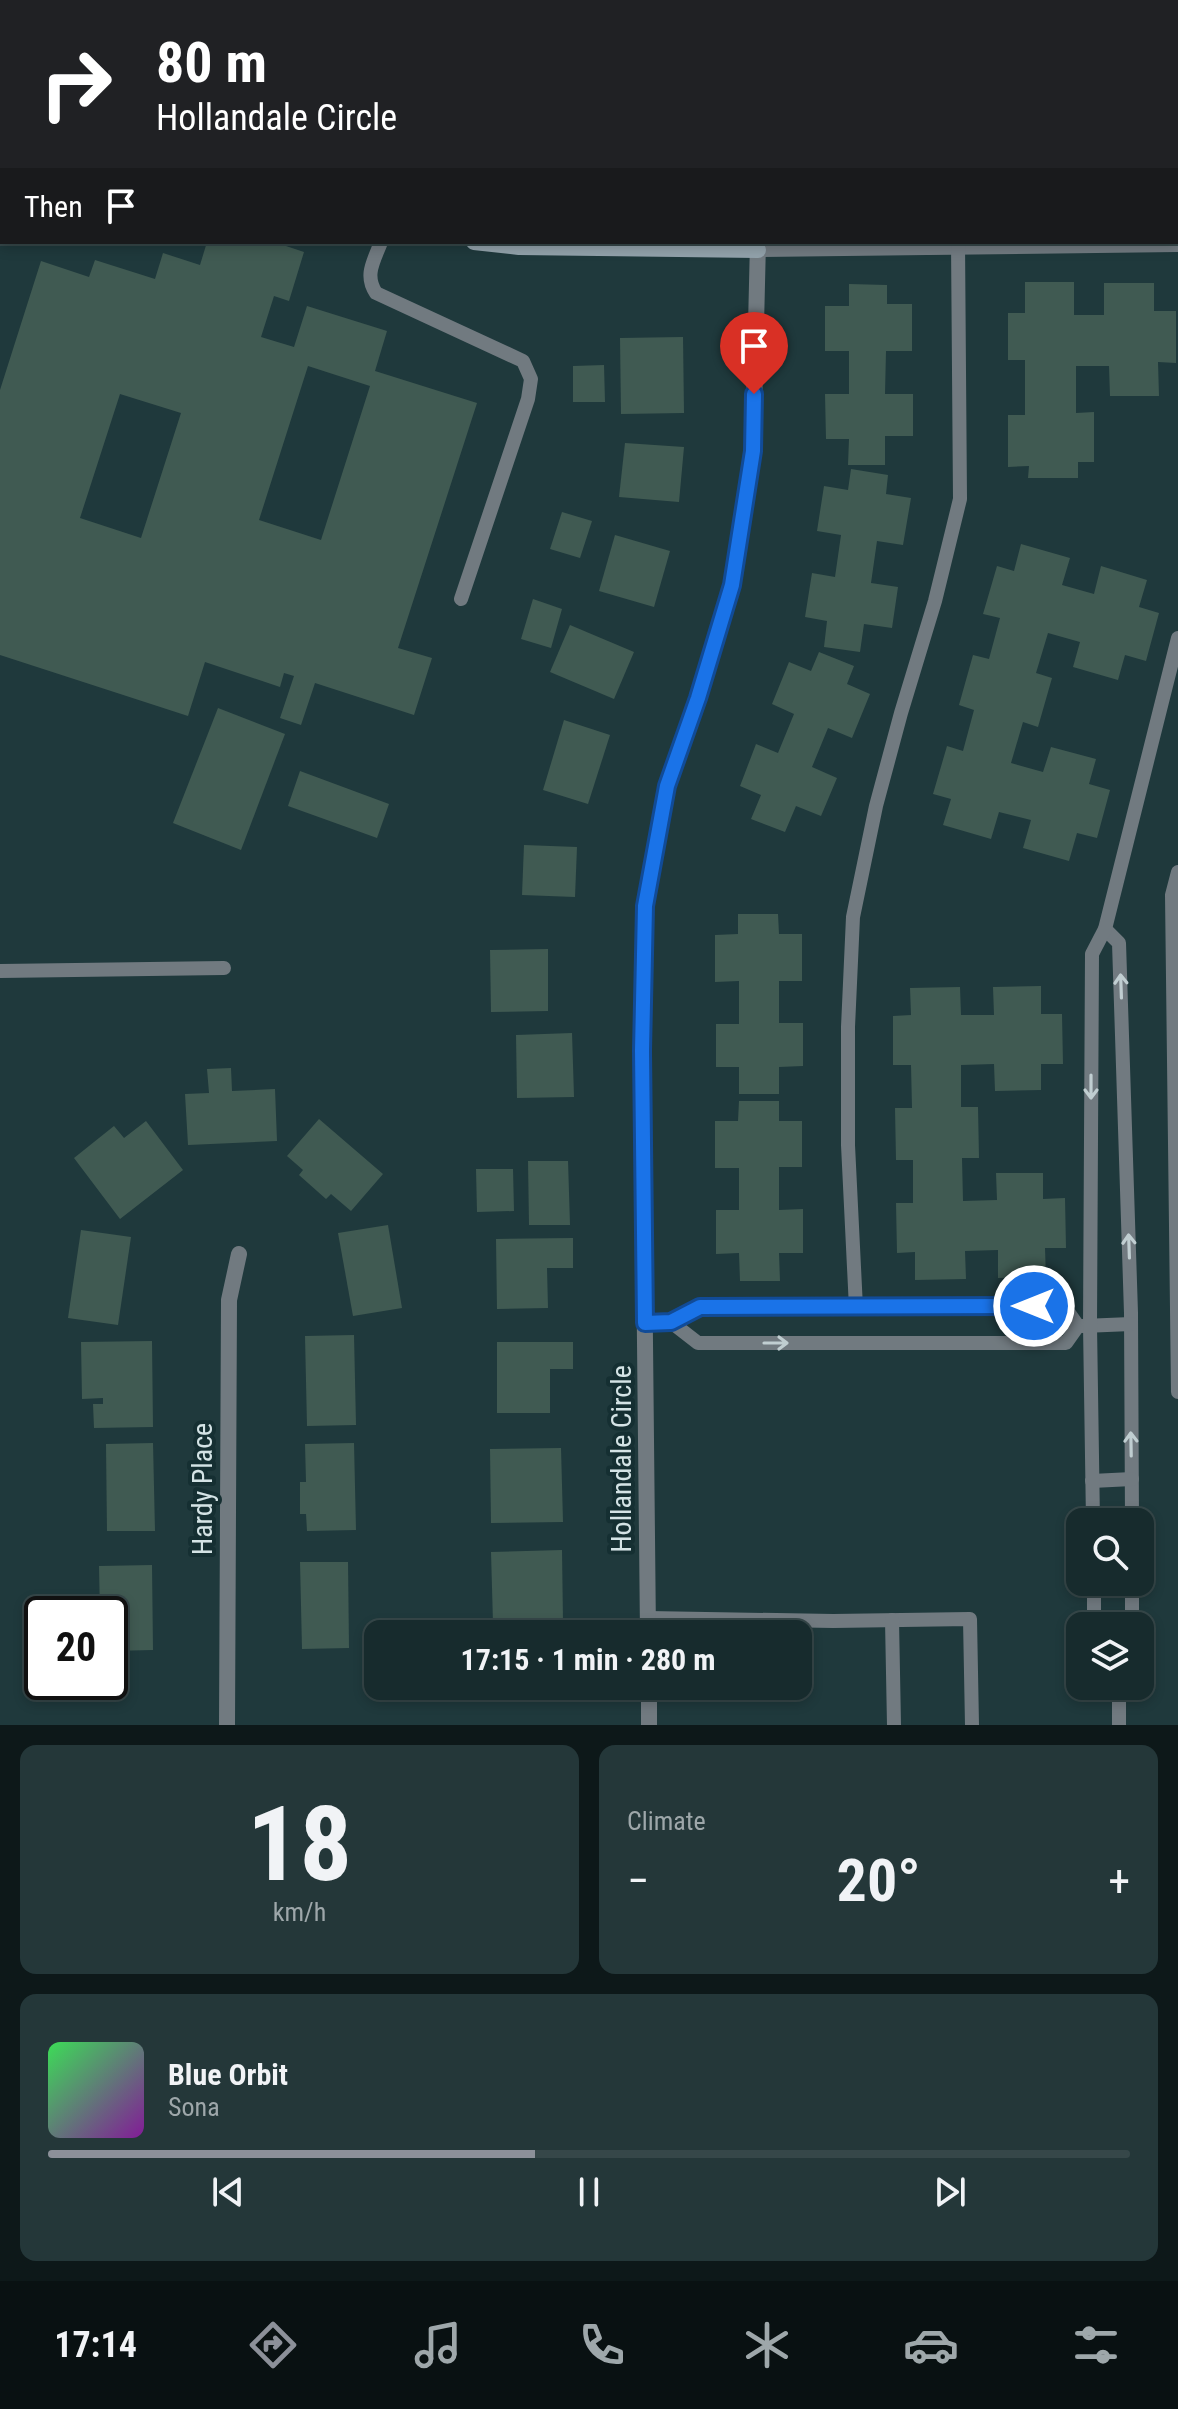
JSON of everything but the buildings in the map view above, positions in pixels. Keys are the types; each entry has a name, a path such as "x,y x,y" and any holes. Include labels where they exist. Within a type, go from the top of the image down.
{"street":[{"path":"492,244 519,247 758,246"},
{"name":"Hollandale Circle","path":"648,1620 642,1051 645,906 667,786 698,698 732,585 753,451 758,246"},
{"name":"Hardy Place","path":"227,1725 229,1300 239,1254"},
{"path":"649,1700 649,1725"}],"lane":[{"path":"380,244 369,273 369,283 376,293 523,361 531,379 528,399 461,599"},
{"path":"856,1308 848,1145 848,1027 853,917 876,806 935,601 960,499 958,245"},
{"path":"758,246 820,249 958,245 1178,245"},
{"path":"1093,1508 1084,1326 1092,954 1105,929 1178,638"},
{"path":"1178,872 1172,895 1178,1392"},
{"path":"1105,929 1119,943 1131,1324 1132,1508"},
{"path":"0,971 224,968"},
{"path":"645,1323 671,1322 700,1307 1064,1306 1084,1326"},
{"path":"671,1322 698,1343 1066,1343 1084,1326 1131,1324"},
{"path":"1092,1481 1132,1479"},
{"path":"812,1622 970,1619 972,1725"},
{"path":"892,1620 894,1725"},
{"path":"1118,1700 1119,1725"}],"route":[{"path":"754,394 753,451 732,585 698,698 667,786 645,906 642,1051 645,1323 671,1322 700,1307 1034,1306"}]}
